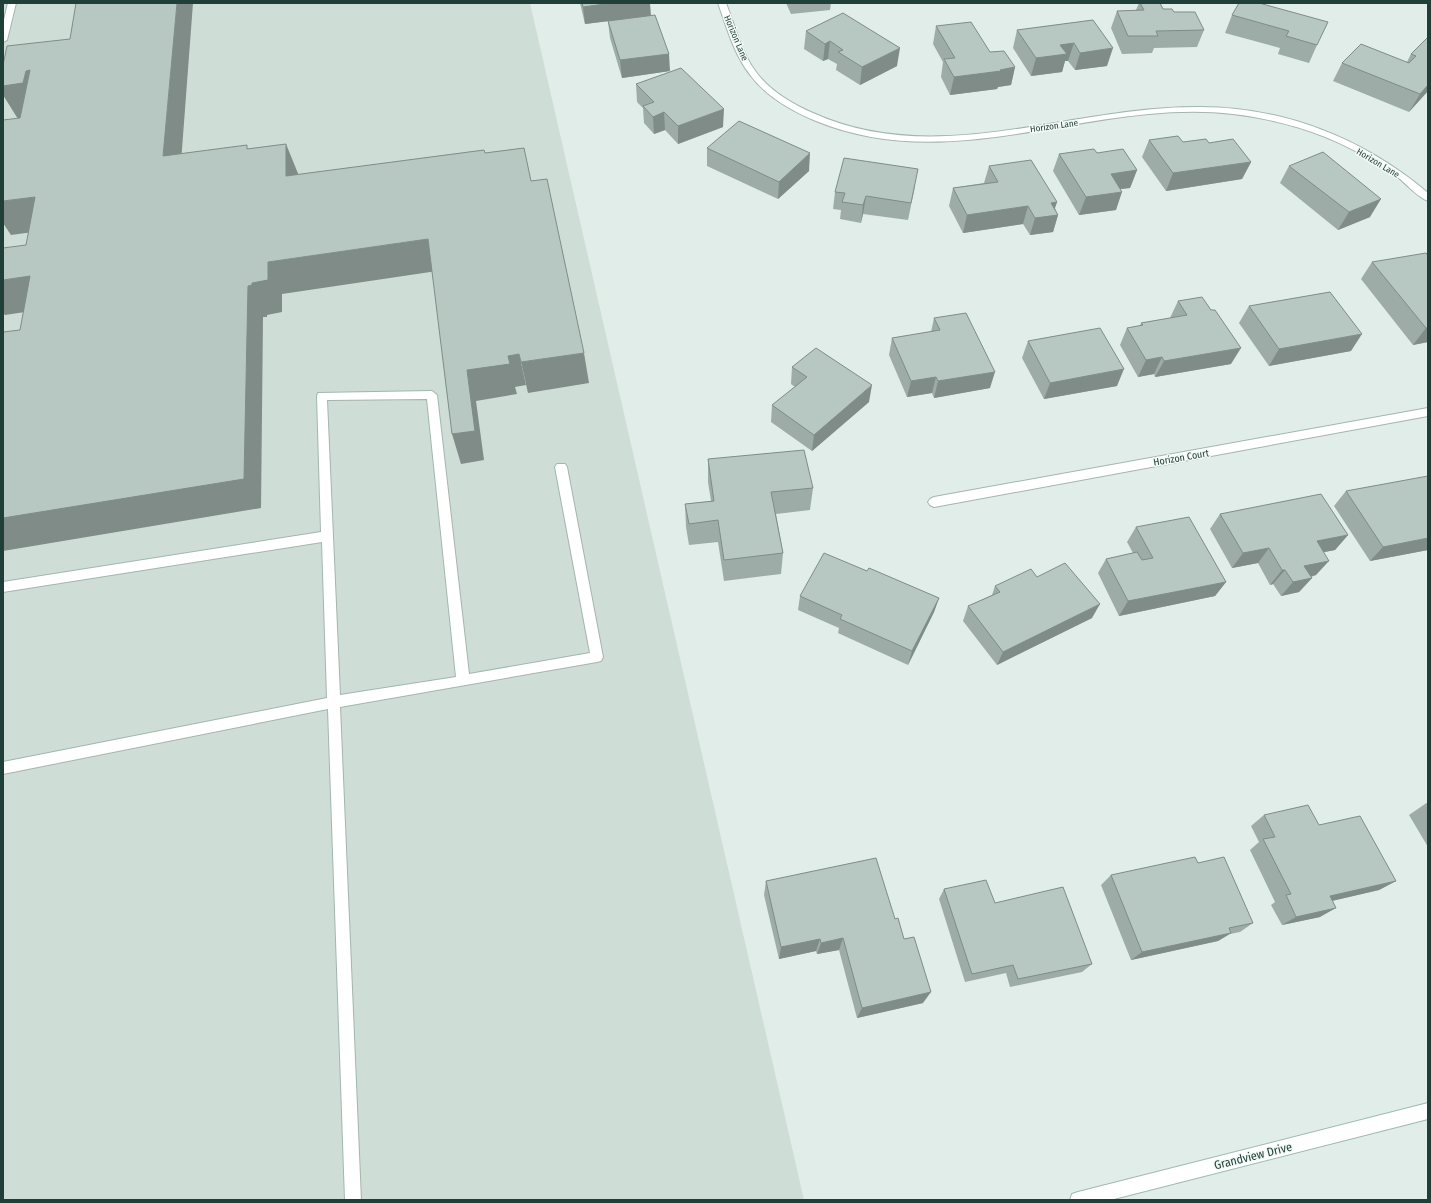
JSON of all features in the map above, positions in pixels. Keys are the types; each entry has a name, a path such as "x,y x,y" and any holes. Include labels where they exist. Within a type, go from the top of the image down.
{"street":[{"path":"3,40 12,3"},
{"name":"Horizon Lane","path":"722,3 746,61 755,75 774,94 811,117 858,133 909,140 950,140 1162,110 1186,108 1225,110 1263,116 1304,126 1342,141 1377,160 1409,182 1428,198"},
{"path":"353,1200 322,396 432,395 462,681"},
{"name":"Horizon Court","path":"934,502 1428,412"},
{"path":"3,768 334,702 597,657 561,467"},
{"path":"3,588 327,536"},
{"name":"Grandview Drive","path":"1078,1200 1428,1112"}],"shaded area":[{"path":"3,3 530,3 804,1200 3,1200"}],"building":[{"path":"76,3 177,3 163,156 247,145 247,149 286,144 286,176 484,150 485,153 524,148 531,181 547,179 584,353 521,362 519,354 508,356 510,364 467,370 475,431 452,434 428,239 268,262 268,280 252,283 252,285 248,286 244,479 3,518 3,332 20,330 30,276 3,280 3,248 26,245 35,197 3,201 3,120 20,118 30,70 26,71 23,83 3,86 3,65 7,46 70,39"},
{"path":"582,3 612,3 583,7"},
{"path":"1140,3 1160,3 1163,9 1172,9 1174,12 1195,12 1204,30 1156,31 1158,36 1128,36 1117,11 1144,10"},
{"path":"1239,3 1259,3 1328,22 1317,45 1286,36 1289,31 1232,15"},
{"path":"843,13 900,48 862,67 838,52 843,50 830,41 825,44 806,31"},
{"path":"655,15 669,54 620,60 608,21"},
{"path":"1093,20 1113,48 1080,53 1074,43 1060,45 1067,54 1036,58 1017,30"},
{"path":"971,22 990,52 1004,51 1015,67 1000,70 1001,71 954,77 944,59 955,58 936,26"},
{"path":"1427,38 1428,85 1420,94 1342,63 1361,44 1409,63 1416,56 1411,54"},
{"path":"681,68 724,109 678,126 664,112 653,117 643,106 654,102 636,84"},
{"path":"739,121 810,153 779,182 707,148"},
{"path":"1178,136 1183,142 1206,139 1209,143 1233,139 1251,162 1173,173 1149,140"},
{"path":"1094,149 1097,153 1123,149 1137,170 1111,174 1122,192 1086,197 1059,154"},
{"path":"1323,152 1381,199 1349,212 1289,166"},
{"path":"844,158 918,169 911,203 866,196 863,205 842,202 845,193 835,192"},
{"path":"1031,160 1057,202 1051,203 1058,215 1035,218 1028,206 967,215 953,188 998,182 989,166"},
{"path":"1426,253 1428,256 1428,328 1426,328 1372,262"},
{"path":"1330,292 1362,334 1279,349 1249,306"},
{"path":"1202,297 1211,310 1215,310 1241,348 1164,361 1162,357 1146,360 1127,328 1143,325 1141,323 1187,315 1178,301"},
{"path":"966,313 995,372 938,381 936,377 911,381 892,338 940,330 934,318"},
{"path":"1100,328 1124,369 1050,383 1028,341"},
{"path":"816,348 872,385 814,435 772,405 807,377 792,367"},
{"path":"804,450 813,488 771,492 783,553 724,560 718,520 689,524 685,504 714,501 708,459"},
{"path":"1428,476 1428,538 1383,547 1346,491"},
{"path":"1321,494 1348,535 1317,541 1329,561 1304,566 1312,578 1293,582 1285,570 1282,570 1269,548 1243,553 1220,514"},
{"path":"1189,517 1226,582 1128,601 1106,559 1137,552 1142,560 1153,558 1136,527"},
{"path":"824,553 867,571 869,568 939,598 912,651 840,619 842,615 800,596"},
{"path":"1065,563 1100,604 1003,652 968,606 1000,592 995,586 1031,569 1037,577"},
{"path":"1308,805 1319,825 1360,816 1396,881 1330,896 1336,908 1296,917 1286,895 1291,894 1263,839 1275,837 1264,815"},
{"path":"1195,857 1198,863 1224,857 1253,923 1229,928 1231,933 1142,952 1111,875"},
{"path":"876,858 895,919 898,918 904,939 914,937 931,992 862,1008 843,938 821,943 820,939 781,947 766,881"},
{"path":"986,880 995,903 1063,887 1092,964 1018,979 1013,965 972,974 944,889"}]}
